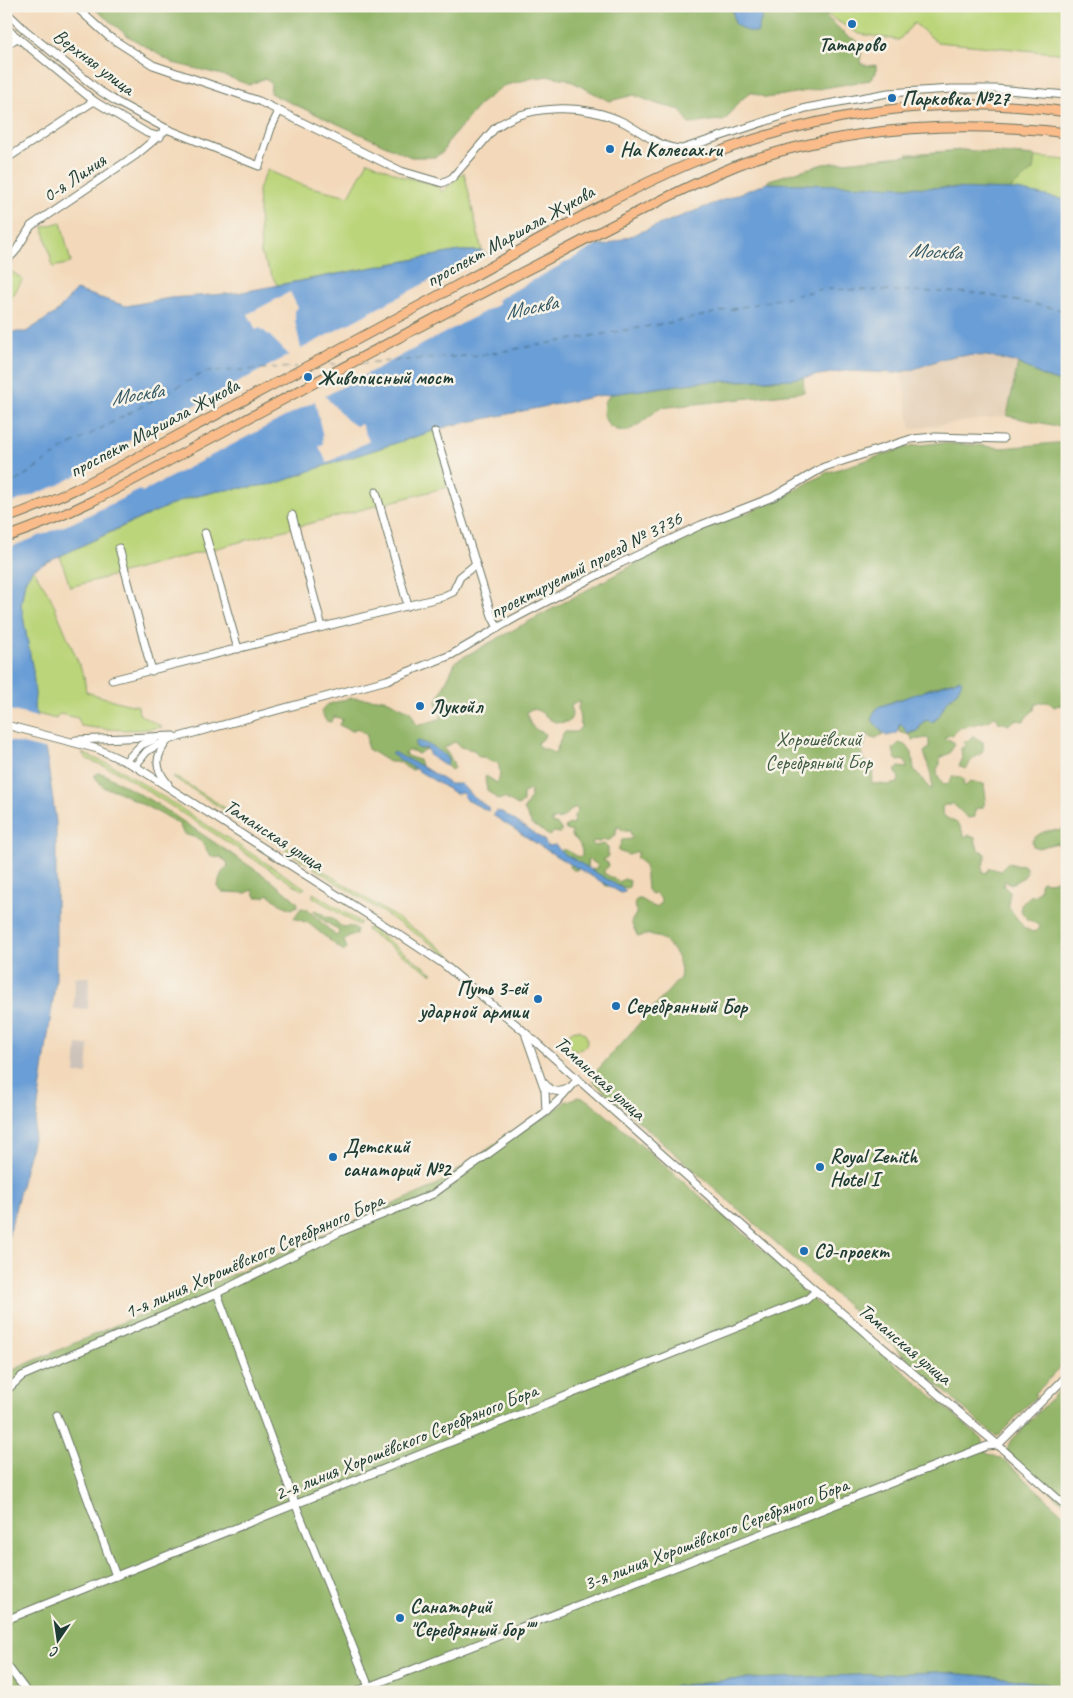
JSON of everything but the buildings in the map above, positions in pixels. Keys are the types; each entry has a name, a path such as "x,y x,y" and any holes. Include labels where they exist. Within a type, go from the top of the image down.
{"main road":[{"name":"проспект Маршала Жукова","path":"6,518 58,498 364,337 622,195 700,159 781,132 817,122 865,113 958,105 1006,106 1067,112"},
{"name":"проспект Маршала Жукова","path":"6,537 60,516 128,483 656,202 750,160 824,141 868,133 915,128 1007,127 1067,133"}],"street":[{"path":"75,6 108,36 142,59 162,68 259,101 401,171 442,183 452,178 494,128 512,118 541,111 569,109 610,117 659,144 668,148 682,149 806,108 888,93 943,89 996,89 1067,95"},
{"name":"Верхняя улица","path":"6,12 100,91 167,129 260,166 278,111"},
{"path":"6,28 94,101 147,133 160,137"},
{"path":"6,45 16,38"},
{"path":"6,159 94,101"},
{"name":"0-я Линия","path":"6,261 15,252 31,226 136,155 160,137 167,129"},
{"path":"435,432 492,616 498,628"},
{"name":"проектируемый проезд № 3736","path":"168,738 386,680 451,655 621,563 692,529 773,497 824,467 911,439 935,437 1003,439"},
{"path":"376,492 408,606"},
{"path":"292,515 322,627"},
{"path":"205,533 238,649"},
{"path":"118,548 152,671"},
{"path":"112,680 437,599 450,594 456,588 460,577 476,564"},
{"path":"6,725 69,740 168,738"},
{"path":"126,761 141,745 149,741 168,738"},
{"path":"134,766 147,751 168,738"},
{"path":"168,738 160,751 158,764 165,781 173,790"},
{"name":"Таманская улица","path":"69,740 108,752 126,761 442,963 519,1027 816,1291 998,1445 1067,1507"},
{"path":"519,1027 533,1051 547,1096 546,1112"},
{"path":"533,1051 543,1048"},
{"name":"1-я линия Хорошёвского Серебряного Бора","path":"6,1391 22,1376 217,1293 340,1232 433,1194 546,1112 577,1080"},
{"path":"543,1083 548,1089 553,1091 565,1091 570,1088"},
{"name":"2-я линия Хорошёвского Серебряного Бора","path":"6,1620 806,1300 816,1291"},
{"path":"217,1293 295,1503 370,1689"},
{"path":"998,1445 1067,1376"},
{"path":"57,1415 116,1576"},
{"name":"3-я линия Хорошёвского Серебряного Бора","path":"355,1692 370,1689 927,1469 987,1446 998,1445"},
{"path":"6,1664 27,1692"}],"shaded area":[{"path":"960,355 987,356 1018,363 1007,416 911,429 901,371"},
{"path":"75,977 89,977 88,1009 74,1009"},
{"path":"77,1044 89,1045 87,1074 75,1073"}],"green space":[{"path":"91,6 607,6 607,9 618,12 630,6 663,8 664,6 732,6 735,24 757,33 762,16 770,6 815,6 847,36 856,40 862,46 860,63 868,66 876,65 876,73 870,80 766,98 751,92 738,103 723,121 689,124 681,110 657,104 634,95 609,101 567,79 550,76 533,78 503,86 481,103 447,143 443,152 435,157 411,157 270,93 271,84 265,78 249,85 226,76 173,63 128,36"},
{"path":"812,6 1067,6 1067,54 937,42 914,23 899,40 859,34"},
{"path":"962,150 1067,160 1067,201 1016,190 919,184 907,154"},
{"path":"962,150 1035,156 1033,170 1009,190 767,183 769,180 823,164"},
{"path":"368,161 404,177 437,185 442,192 464,172 482,251 459,251 277,285 261,255 258,190 267,170 302,185 349,196"},
{"path":"61,222 71,263 53,267 43,227"},
{"path":"6,270 23,279 6,307"},
{"path":"1018,363 1045,377 1067,384 1067,428 1007,416"},
{"path":"803,377 804,392 660,408 628,431 617,430 609,426 603,415 604,402 611,394 700,382 777,380"},
{"path":"434,431 451,486 70,587 60,556 176,502 218,491 275,484 321,467"},
{"name":"Хорошёвский Серебряный Бор","path":"1067,442 1067,717 1064,706 1054,707 1050,703 1043,702 1035,705 1034,710 1024,721 1015,720 1008,725 999,723 997,717 994,716 988,721 960,728 954,734 944,739 955,743 950,753 940,758 937,774 943,784 949,783 953,776 961,777 964,780 963,785 966,786 970,781 984,784 986,799 983,807 975,809 975,817 968,818 952,803 942,807 942,811 945,817 959,825 965,837 968,835 975,838 978,850 986,856 982,868 984,873 990,868 1001,871 1009,863 1025,866 1027,872 1024,877 1011,884 1005,881 1003,886 1010,892 1008,904 1010,909 1024,928 1033,932 1039,929 1040,926 1024,915 1021,905 1030,896 1036,895 1042,881 1051,882 1059,877 1058,868 1067,859 1067,1360 1035,1394 1036,1396 998,1436 995,1436 594,1082 593,1075 680,978 681,972 676,955 668,944 653,935 638,937 631,922 637,912 634,903 637,899 657,907 661,899 655,893 652,894 647,890 645,865 636,858 637,851 629,855 618,851 622,840 632,839 630,831 624,831 617,827 616,834 610,840 593,841 592,843 595,846 604,844 608,848 608,857 603,860 609,866 604,870 604,873 619,882 624,879 630,881 629,887 626,888 606,886 592,869 598,868 598,865 588,859 587,868 573,870 569,867 570,861 561,853 562,850 565,850 576,856 582,856 580,844 572,836 572,832 566,830 565,827 573,824 574,816 578,811 575,807 561,819 552,820 552,823 558,825 562,831 560,833 554,832 549,836 532,825 524,809 530,799 531,790 523,793 523,802 518,806 504,798 498,800 487,790 486,776 497,783 499,779 498,763 489,761 485,757 479,757 474,750 460,747 454,742 444,748 453,762 454,768 451,770 437,756 425,749 418,754 413,751 405,753 407,756 419,760 421,765 413,770 400,762 389,762 368,749 367,735 357,728 352,731 339,725 342,720 340,718 334,717 331,722 326,721 321,711 326,705 350,698 384,699 411,712 417,726 442,718 436,703 456,661 646,558 703,530 776,501 826,473 911,446 937,443 1001,448","holes":["960,679 959,688 954,696 947,701 936,720 932,722 924,721 918,731 909,734 899,724 899,732 910,735 913,740 927,738 929,740 929,748 924,752 931,775 932,789 929,788 914,769 912,753 907,746 899,743 893,749 895,758 898,761 906,762 907,768 899,767 895,770 899,778 898,783 887,785 871,783 874,769 864,760 862,752 866,733 872,738 883,734 872,718 877,708","578,701 581,702 578,707 581,727 576,732 564,732 554,754 547,749 541,749 537,744 543,739 545,734 533,727 527,712 531,709 537,710 552,721 562,723 570,721 572,715 571,706"]},
{"path":"33,569 50,596 84,676 86,692 138,706 139,714 162,727 131,730 102,729 81,726 78,718 60,714 56,719 37,714 34,708 33,671 21,605 25,581"},
{"path":"973,736 983,742 983,749 965,769 959,766 962,760 961,748 964,747 965,741 970,740"},
{"path":"82,753 129,775 305,888 302,890 118,772 87,759"},
{"path":"98,773 104,774 157,804 272,881 298,903 297,906 292,909 280,904 268,894 265,897 256,897 253,890 246,893 222,892 218,884 222,872 228,866 227,862 220,857 216,858 210,855 200,840 184,834 178,823 115,790 104,788 95,777"},
{"path":"175,776 425,936 466,967 465,969 430,943 173,777"},
{"path":"1064,826 1067,827 1067,850 1061,848 1057,843 1038,848 1033,846 1032,840 1045,831 1061,831"},
{"path":"313,893 360,922 360,924 358,925 313,897"},
{"path":"301,908 307,909 336,936 339,933 338,930 317,916 315,910 327,917 333,918 342,926 354,927 357,931 356,935 351,935 344,941 347,948 345,951 308,923 294,918"},
{"path":"368,928 433,973 430,973 366,930"},
{"path":"577,1030 584,1033 587,1040 584,1047 577,1050 570,1047 567,1040 570,1033"},
{"path":"578,1097 592,1103 795,1278 800,1289 818,1304 832,1310 981,1438 986,1453 1005,1460 1067,1518 1067,1688 997,1677 936,1672 727,1680 631,1692 6,1692 6,1378 15,1369 433,1187 538,1115 543,1119 565,1102"},
{"path":"1067,1382 1067,1506 1007,1454 1009,1443"}],"water":[{"path":"732,6 770,6 762,16 757,33 744,30 735,24"},
{"name":"Москва","path":"767,183 1016,190 1067,200 1067,384 1045,377 1018,363 987,356 960,355 896,373 845,371 792,379 700,382 597,396 449,426 321,467 275,484 218,491 188,498 127,524 33,569 25,581 21,605 33,671 34,708 47,758 56,822 56,979 34,1134 6,1246 6,332 26,332 57,312 76,290 126,306 170,298 237,293 459,251 482,251 486,254 607,245"},
{"path":"960,679 962,681 958,690 946,703 937,718 931,722 928,720 924,721 917,731 908,733 900,723 896,734 886,736 872,720 873,714 878,707"},
{"path":"416,741 429,745 443,754 448,760 447,766 430,756 427,748 418,749 415,745"},
{"path":"393,752 423,767 450,784 461,784 489,810 465,799 463,793 456,794 391,754"},
{"path":"496,811 502,812 544,840 547,846 556,845 560,851 625,890 625,892 621,893 556,856 494,816 493,814"},
{"path":"936,1672 997,1677 1058,1686 1067,1688 1067,1692 631,1692 727,1680"}],"pier":[{"path":"601,243 497,300 499,304 325,396 347,420 356,426 361,424 369,441 327,463 319,446 323,444 315,401 142,492 140,490 72,523 6,549 6,505 59,485 119,451 117,447 289,355 260,328 256,330 248,314 290,292 298,308 295,310 295,321 301,349 474,257 477,260 493,251"},
{"path":"6,709 40,718 48,750 6,740"}],"ferry route":[{"path":"361,363 480,355 679,321 823,289 977,293 1067,311"},
{"path":"319,365 342,364"},
{"path":"6,488 65,448 205,372 297,367"}],"place":[{"name":"Татарово","path":"852,24"},
{"name":"Парковка №27","path":"892,98"},
{"name":"На Колесах.ru","path":"610,149"},
{"name":"Живописный мост","path":"308,377"},
{"name":"Лукойл","path":"420,706"},
{"name":"Путь 3-ей ударной армии","path":"538,999"},
{"name":"Серебрянный Бор","path":"616,1006"},
{"name":"Детский санаторий №2","path":"333,1157"},
{"name":"Royal Zenith Hotel I","path":"820,1167"},
{"name":"Сд-проект","path":"804,1251"},
{"name":"Санаторий \"Серебряный бор\"\"","path":"400,1618"}]}
